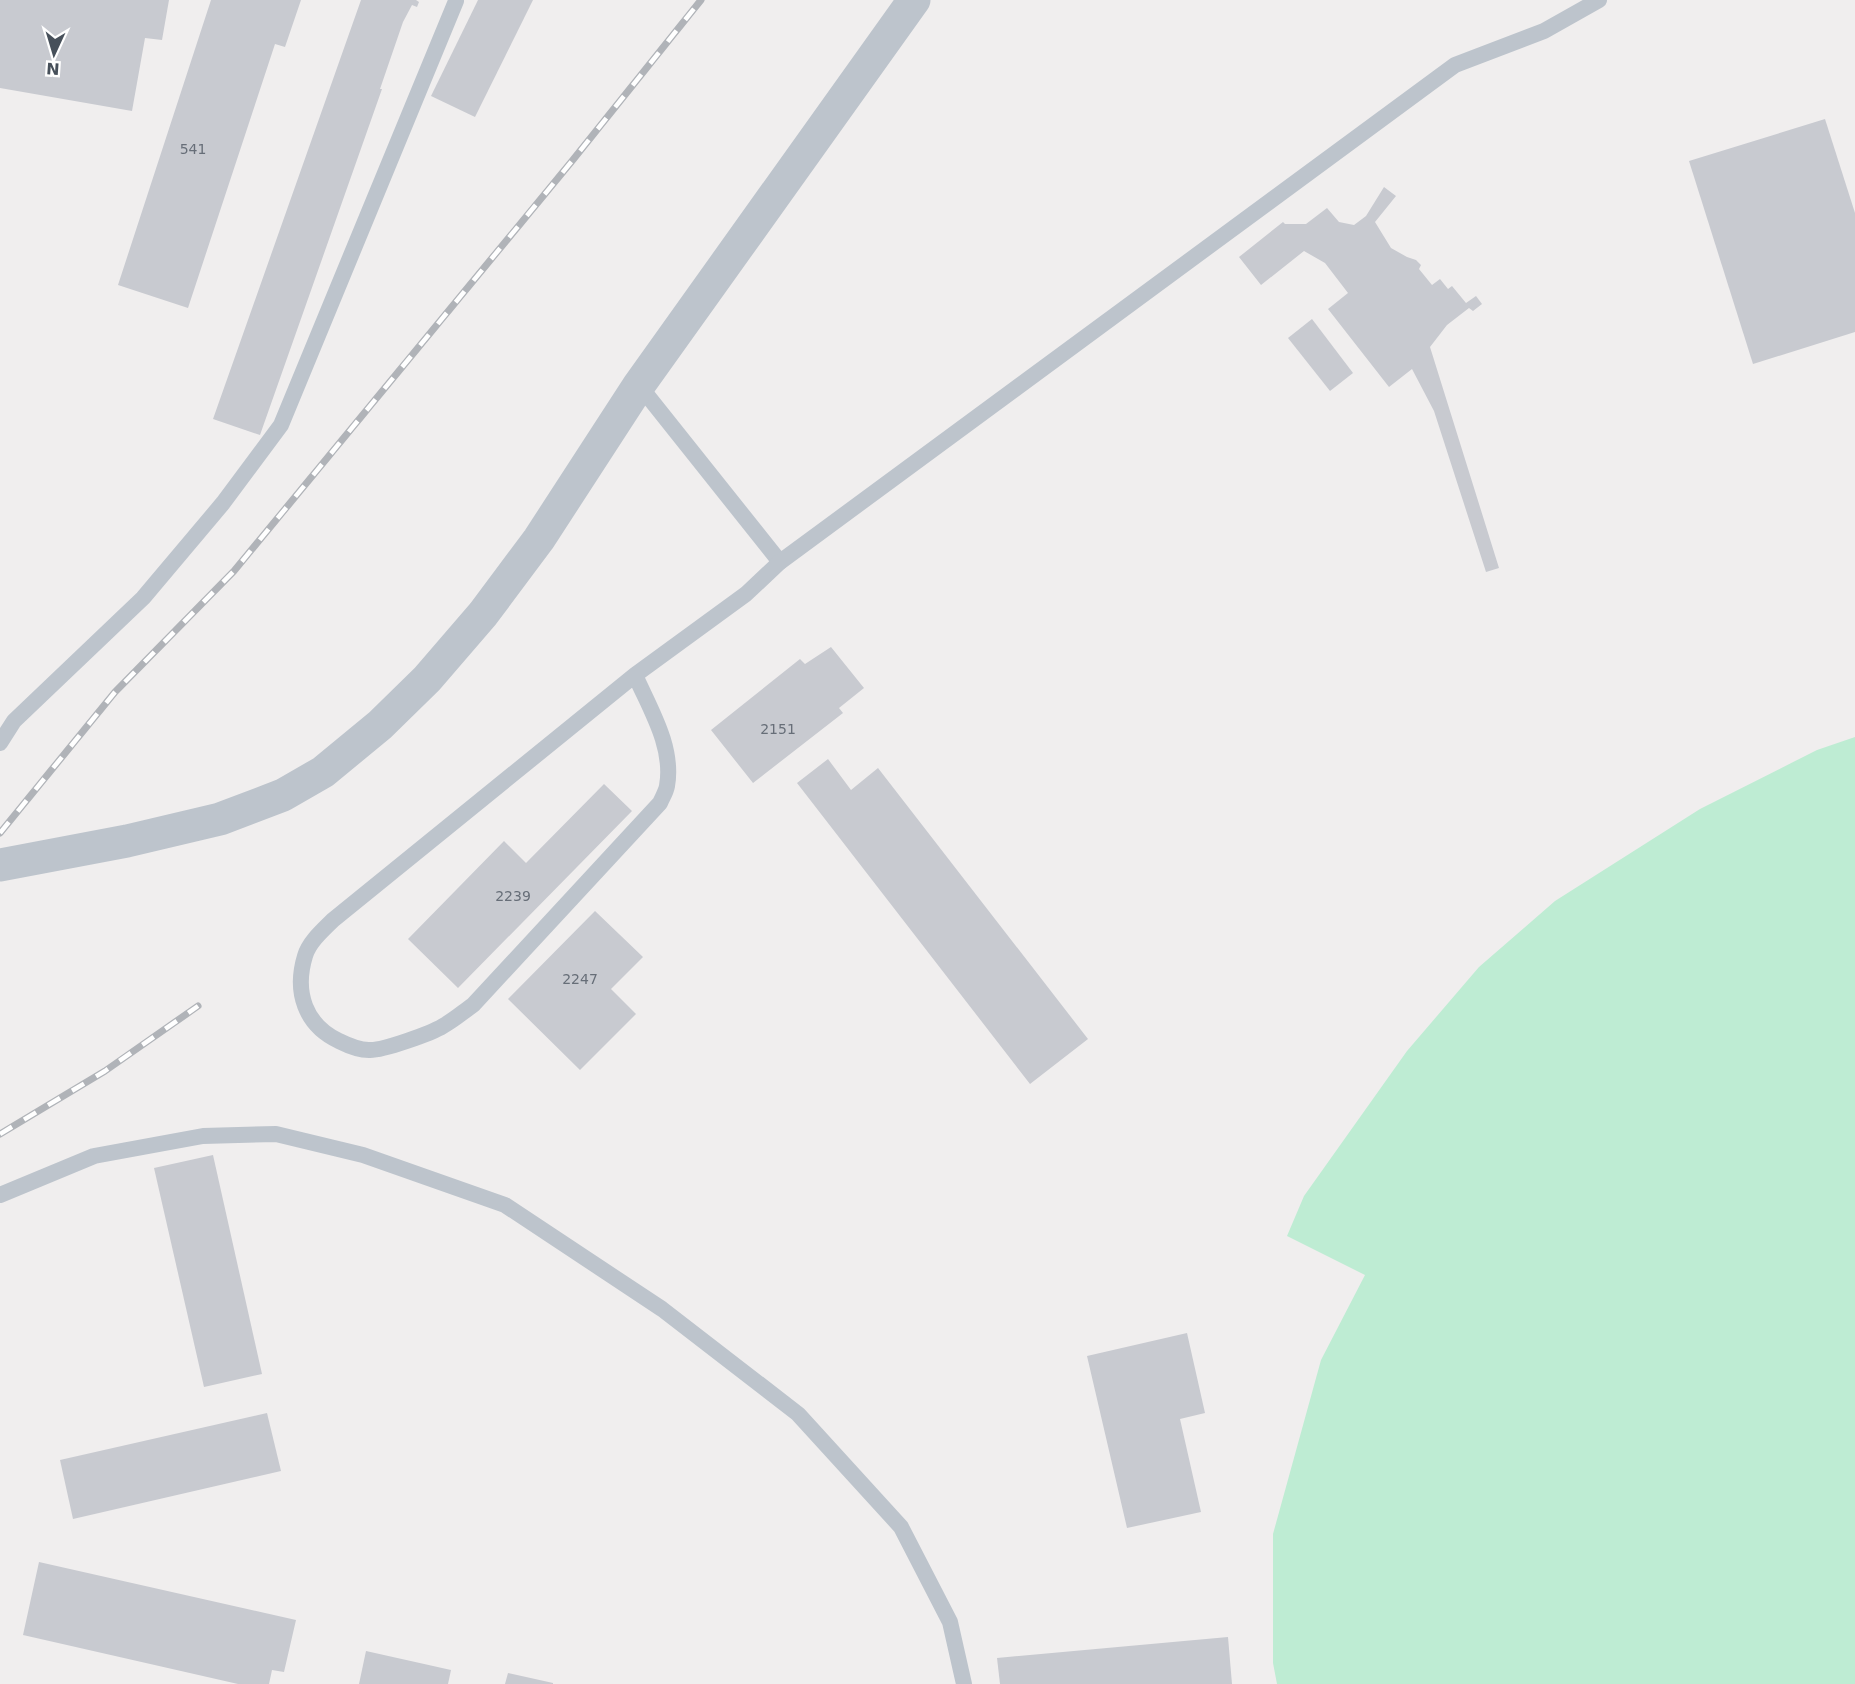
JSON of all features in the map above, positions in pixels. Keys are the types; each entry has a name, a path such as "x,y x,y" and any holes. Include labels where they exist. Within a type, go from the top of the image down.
{"street":[{"path":"0,865 128,841 220,819 283,795 323,772 388,717 427,678 483,614 539,539 639,385 914,0"}],"lane":[{"path":"635,675 664,741 667,755 667,787 660,803 473,1005 441,1028 372,1051 358,1050 327,1036 316,1027 302,998 302,975 305,954 316,938 333,920 635,675 746,594 780,562 1455,65 1544,31 1599,0"},
{"path":"0,743 14,721 143,598 223,503 281,425 456,1"},
{"path":"639,385 780,562"},
{"path":"0,1195 94,1156 203,1136 276,1134 363,1155 505,1205 662,1309 798,1414 901,1527 950,1622 964,1684"}],"green space":[{"path":"1855,737 1855,1684 1277,1684 1273,1663 1273,1534 1321,1360 1365,1275 1287,1236 1304,1196 1407,1051 1479,967 1555,901 1700,809 1817,750"}],"building":[{"path":"0,0 169,0 162,40 145,38 132,111 0,88"},
{"path":"211,0 301,0 285,47 275,44 188,308 118,285"},
{"path":"361,0 416,0 419,2 417,7 412,5 403,22 380,89 382,89 260,435 213,419"},
{"path":"478,0 533,0 475,117 431,96"},
{"path":"1825,119 1855,213 1855,332 1753,364 1689,161"},
{"path":"1384,187 1396,196 1375,222 1391,248 1416,260 1421,265 1419,269 1432,285 1440,279 1448,289 1452,286 1466,303 1476,296 1482,304 1473,311 1469,308 1447,325 1430,347 1499,568 1486,572 1434,411 1412,369 1389,387 1328,309 1348,293 1325,263 1304,251 1261,285 1239,257 1283,222 1285,224 1306,224 1327,208 1339,222 1354,225 1366,216"},
{"path":"1312,319 1353,373 1330,391 1288,338"},
{"path":"831,647 864,688 839,708 843,713 753,783 711,730 800,659 805,664"},
{"path":"828,759 851,790 878,768 1088,1039 1030,1084 797,783"},
{"path":"604,784 632,811 458,988 408,939 504,841 526,863"},
{"path":"595,911 643,957 611,989 636,1014 580,1070 508,999"},
{"path":"213,1155 262,1374 204,1387 154,1168"},
{"path":"1187,1333 1205,1413 1180,1419 1201,1512 1127,1528 1087,1356"},
{"path":"267,1413 281,1471 73,1519 60,1460"},
{"path":"39,1562 296,1620 284,1672 272,1670 269,1684 238,1684 23,1635"},
{"path":"1228,1637 1232,1684 1000,1684 997,1658"},
{"path":"366,1651 451,1670 448,1684 359,1684"},
{"path":"508,1673 553,1683 553,1684 505,1684"}],"railway":[{"path":"0,833 115,692 234,571 572,161 701,0"},
{"path":"0,1134 105,1071 198,1006"}]}
